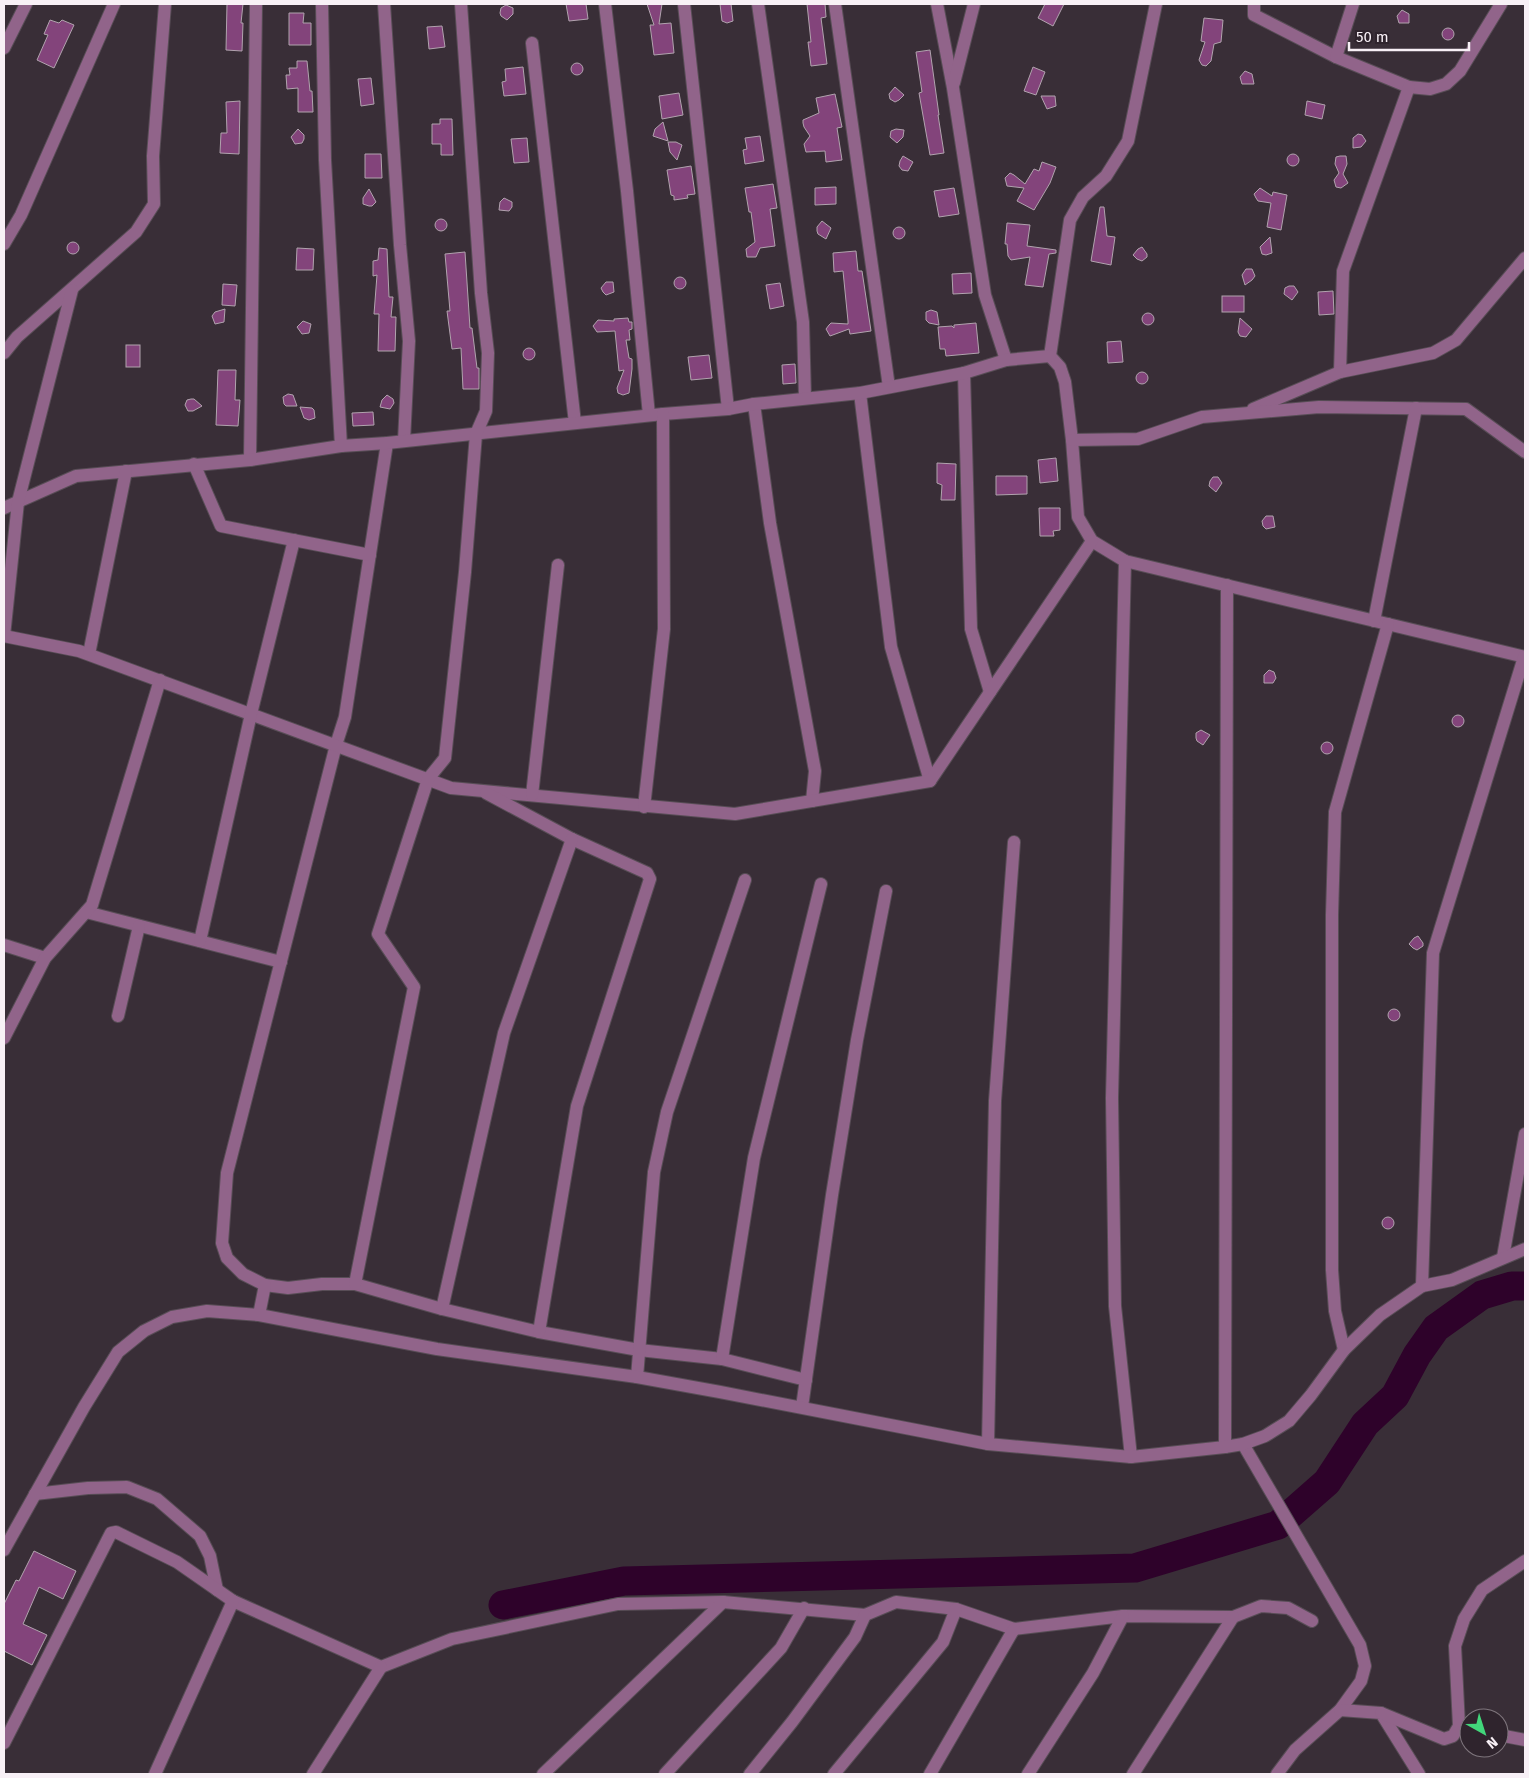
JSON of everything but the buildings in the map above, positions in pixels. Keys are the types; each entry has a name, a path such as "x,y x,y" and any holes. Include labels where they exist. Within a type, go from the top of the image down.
{"street":[{"path":"4,48 26,4"},
{"path":"4,244 21,215 114,4"},
{"path":"4,353 17,337 136,232 154,204 153,156 165,4"},
{"path":"250,460 256,4"},
{"path":"322,4 325,160 341,446"},
{"path":"384,4 400,245 409,341 404,441"},
{"path":"355,1284 414,987 378,934 428,779 445,758 465,572 476,434 486,411 488,352 481,293 461,4"},
{"path":"605,4 627,191 649,415"},
{"path":"684,4 728,409"},
{"path":"758,4 803,322 805,398"},
{"path":"835,4 889,387"},
{"path":"937,4 953,88 985,295 1006,360"},
{"path":"953,88 974,4"},
{"path":"1050,356 1070,220 1083,197 1106,176 1128,141 1156,4"},
{"path":"1254,4 1254,15 1336,57 1409,87 1430,89 1446,84 1460,71 1501,4"},
{"path":"1336,57 1353,4"},
{"path":"532,43 575,423"},
{"path":"1340,372 1343,271 1409,87"},
{"path":"1241,414 1340,372 1433,353 1456,340 1525,258"},
{"path":"72,290 18,502 4,636 89,654 451,788 479,789 644,807 735,814 930,781 1092,541"},
{"path":"4,508 76,476 250,460 341,446 387,443 649,415 728,409 754,404 860,393 964,373 1006,360 1050,356"},
{"path":"1050,356 1060,367 1065,382 1078,517 1092,541 1125,561 1524,657 1433,953 1422,1286"},
{"path":"964,373 971,629 990,692"},
{"path":"860,393 891,647 930,781"},
{"path":"754,404 770,523 815,771 812,801"},
{"path":"1072,440 1138,439 1202,417 1319,407 1466,409 1525,452"},
{"path":"1374,621 1416,408"},
{"path":"644,807 664,629 662,414"},
{"path":"387,443 345,717 336,745 227,1173 222,1243 227,1258 243,1274 265,1285 288,1288 322,1284 355,1284 442,1309 539,1332 639,1350 722,1359 806,1380"},
{"path":"194,464 221,526 370,555"},
{"path":"89,654 126,471"},
{"path":"200,941 251,714 294,540"},
{"path":"1125,561 1112,1098 1115,1306 1131,1457"},
{"path":"532,795 558,565"},
{"path":"1225,1447 1227,586"},
{"path":"1344,1350 1335,1310 1332,1270 1332,915 1334,812 1388,624"},
{"path":"4,1038 45,958 92,905 160,680"},
{"path":"479,789 572,838 646,873 650,879 577,1106 539,1332"},
{"path":"442,1309 504,1033 572,838"},
{"path":"988,1444 995,1101 1014,842"},
{"path":"637,1377 654,1172 670,1103 745,880"},
{"path":"722,1359 754,1158 821,884"},
{"path":"802,1406 856,1040 886,891"},
{"path":"86,912 281,962"},
{"path":"118,1016 139,926"},
{"path":"4,945 45,958"},
{"path":"1502,1258 1525,1134"},
{"path":"4,1548 84,1407 118,1352 144,1330 172,1317 207,1311 259,1315 437,1349 637,1377 802,1406 988,1444 1131,1457 1225,1447 1243,1444 1265,1436 1289,1421 1344,1350 1380,1315 1422,1286 1452,1280 1525,1249"},
{"path":"259,1315 265,1285"},
{"path":"1243,1444 1360,1645 1364,1666 1361,1681 1340,1710 1295,1750 1277,1774"},
{"path":"35,1494 88,1488 127,1487 157,1499 200,1536 210,1556 217,1590"},
{"path":"4,1743 111,1533 116,1532 177,1562 233,1601 381,1667"},
{"path":"1462,1708 1455,1646 1464,1619 1482,1590 1525,1561"},
{"path":"155,1774 233,1601"},
{"path":"543,1774 724,1602"},
{"path":"313,1774 381,1667 452,1639 618,1604 724,1602 865,1615 896,1602 956,1609 1014,1629 1123,1616 1233,1616 1261,1606 1288,1608 1312,1621"},
{"path":"665,1774 781,1648 804,1608"},
{"path":"834,1774 943,1642 956,1609"},
{"path":"750,1774 792,1722 855,1637 865,1615"},
{"path":"1028,1774 1093,1673 1123,1616"},
{"path":"1133,1774 1233,1616"},
{"path":"930,1774 1014,1629"},
{"path":"1340,1710 1381,1713 1444,1740 1459,1731"},
{"path":"1381,1713 1419,1774"},
{"path":"1509,1737 1525,1740"}],"waterway":[{"path":"503,1605 624,1581 1135,1568 1278,1525 1327,1482 1365,1424 1395,1396 1417,1355 1436,1328 1482,1295 1512,1286 1525,1286"}]}
